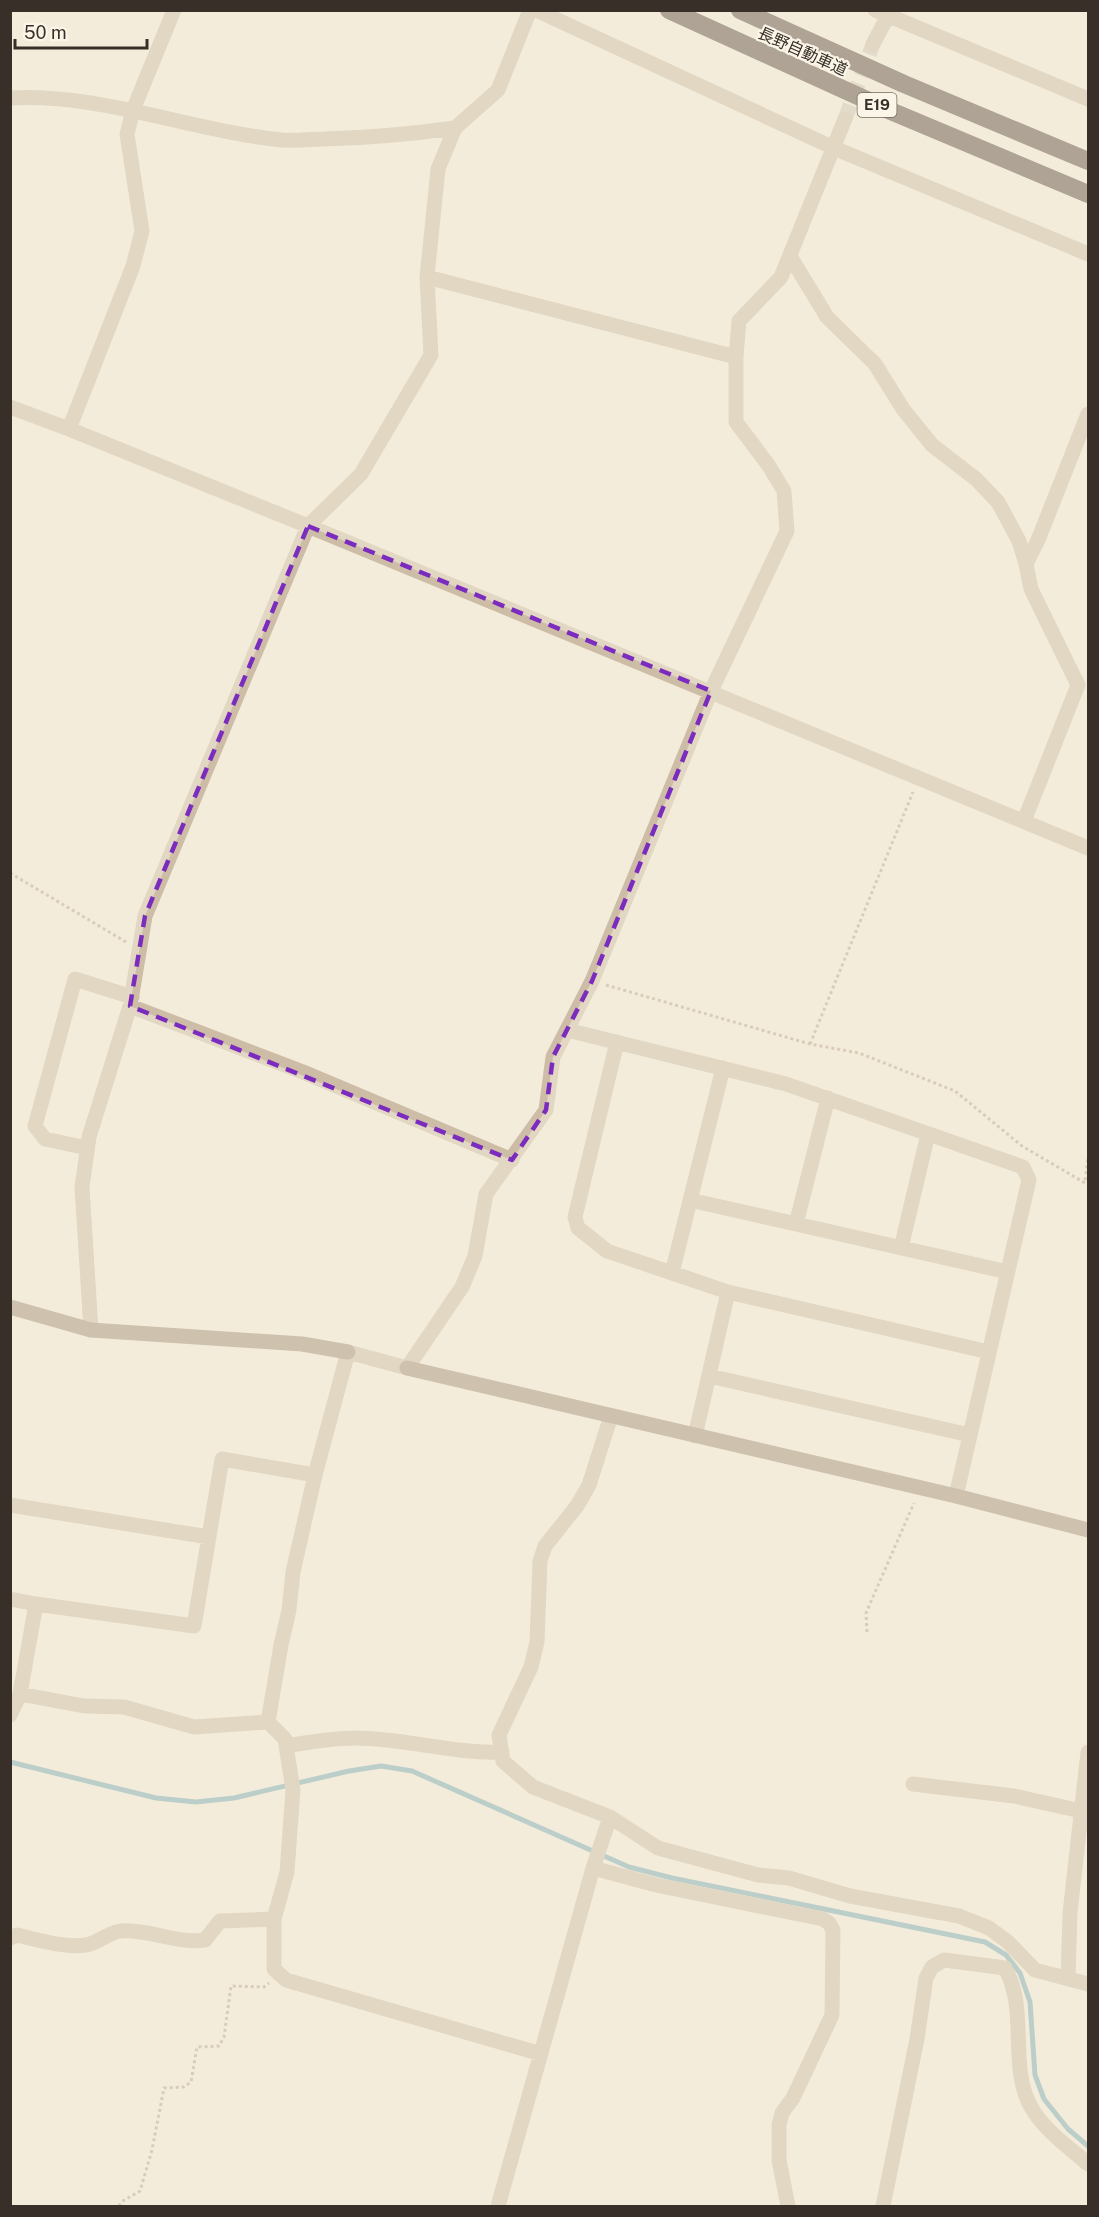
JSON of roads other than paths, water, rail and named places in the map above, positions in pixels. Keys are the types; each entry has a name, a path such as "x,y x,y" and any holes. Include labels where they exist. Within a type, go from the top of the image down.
{"highway":[{"name":"長野自動車道","path":"669,10 892,112 1089,194"},
{"name":"長野自動車道","path":"740,10 904,84 1089,161"}],"street":[{"path":"69,429 133,266 142,231 127,134 133,110 174,10"},
{"path":"91,1330 82,1187 87,1148 131,1001 145,916 308,526 361,474 431,355 427,277 438,169 455,128 498,90 530,10"},
{"path":"536,10 834,148 1089,254"},
{"path":"873,44 885,12 1089,99"},
{"path":"10,98 40,96 133,110 166,119 283,140 381,137 455,128"},
{"path":"406,1368 462,1287 475,1256 486,1194 546,1110 553,1057 592,981 711,691 787,531 784,491 769,466 736,422 736,357 739,321 781,278 845,119"},
{"path":"790,256 827,317 875,364 903,409 932,446 975,479 998,502 1019,541 1031,588 1078,685 1024,821"},
{"path":"427,277 736,357"},
{"path":"10,407 308,526 1089,848"},
{"path":"1026,564 1089,414"},
{"path":"87,1148 45,1139 35,1126 75,980 131,1001 512,1160"},
{"path":"567,1030 786,1084 1023,1167 1029,1180 956,1496"},
{"path":"617,1042 575,1217 578,1228 607,1251 728,1292 989,1352"},
{"path":"672,1273 723,1068"},
{"path":"796,1224 828,1098"},
{"path":"901,1248 928,1134"},
{"path":"690,1200 1008,1272"},
{"path":"695,1436 728,1292"},
{"path":"10,1307 91,1330 302,1344 348,1352 406,1368 920,1487 1089,1530"},
{"path":"268,1722 280,1645 289,1610 293,1572 315,1475 348,1352"},
{"path":"709,1376 970,1435"},
{"path":"611,1416 589,1485 577,1506 545,1546 540,1561 537,1642 531,1667 499,1735 504,1761 532,1787 658,1848 758,1875 789,1878 849,1896 958,1916 989,1928 1008,1942 1035,1970 1089,1984"},
{"path":"10,1599 194,1626 222,1460 315,1475"},
{"path":"10,1505 209,1537"},
{"path":"10,1715 20,1694 36,1604"},
{"path":"20,1694 84,1706 124,1707 194,1727 268,1722 285,1739 292,1785 287,1872 274,1918 274,1970 286,1980 541,2054"},
{"path":"286,1746 321,1740 355,1738 404,1742 480,1753 502,1752"},
{"path":"1068,1979 1070,1914 1089,1752"},
{"path":"913,1784 1014,1796 1081,1811"},
{"path":"498,2206 594,1864 608,1824"},
{"path":"594,1864 656,1886 823,1919 833,1930 832,2015 793,2098 782,2113 779,2125 780,2160 788,2206"},
{"path":"10,1938 17,1935 60,1944 88,1945 119,1931 140,1932 189,1942 205,1941 220,1922 274,1918"},
{"path":"883,2206 917,2039 926,1978 932,1967 944,1960 1005,1968 1017,2000 1020,2074 1034,2112 1053,2133 1089,2163"},
{"path":"1011,1979 1028,1962"}],"waterway":[{"path":"10,1762 156,1798 196,1802 234,1798 349,1771 381,1766 412,1771 629,1867 672,1878 985,1942 1006,1955 1020,1973 1030,2002 1035,2075 1044,2099 1068,2129 1088,2146"}],"tunnel":[{"path":"845,119 873,44"}]}
